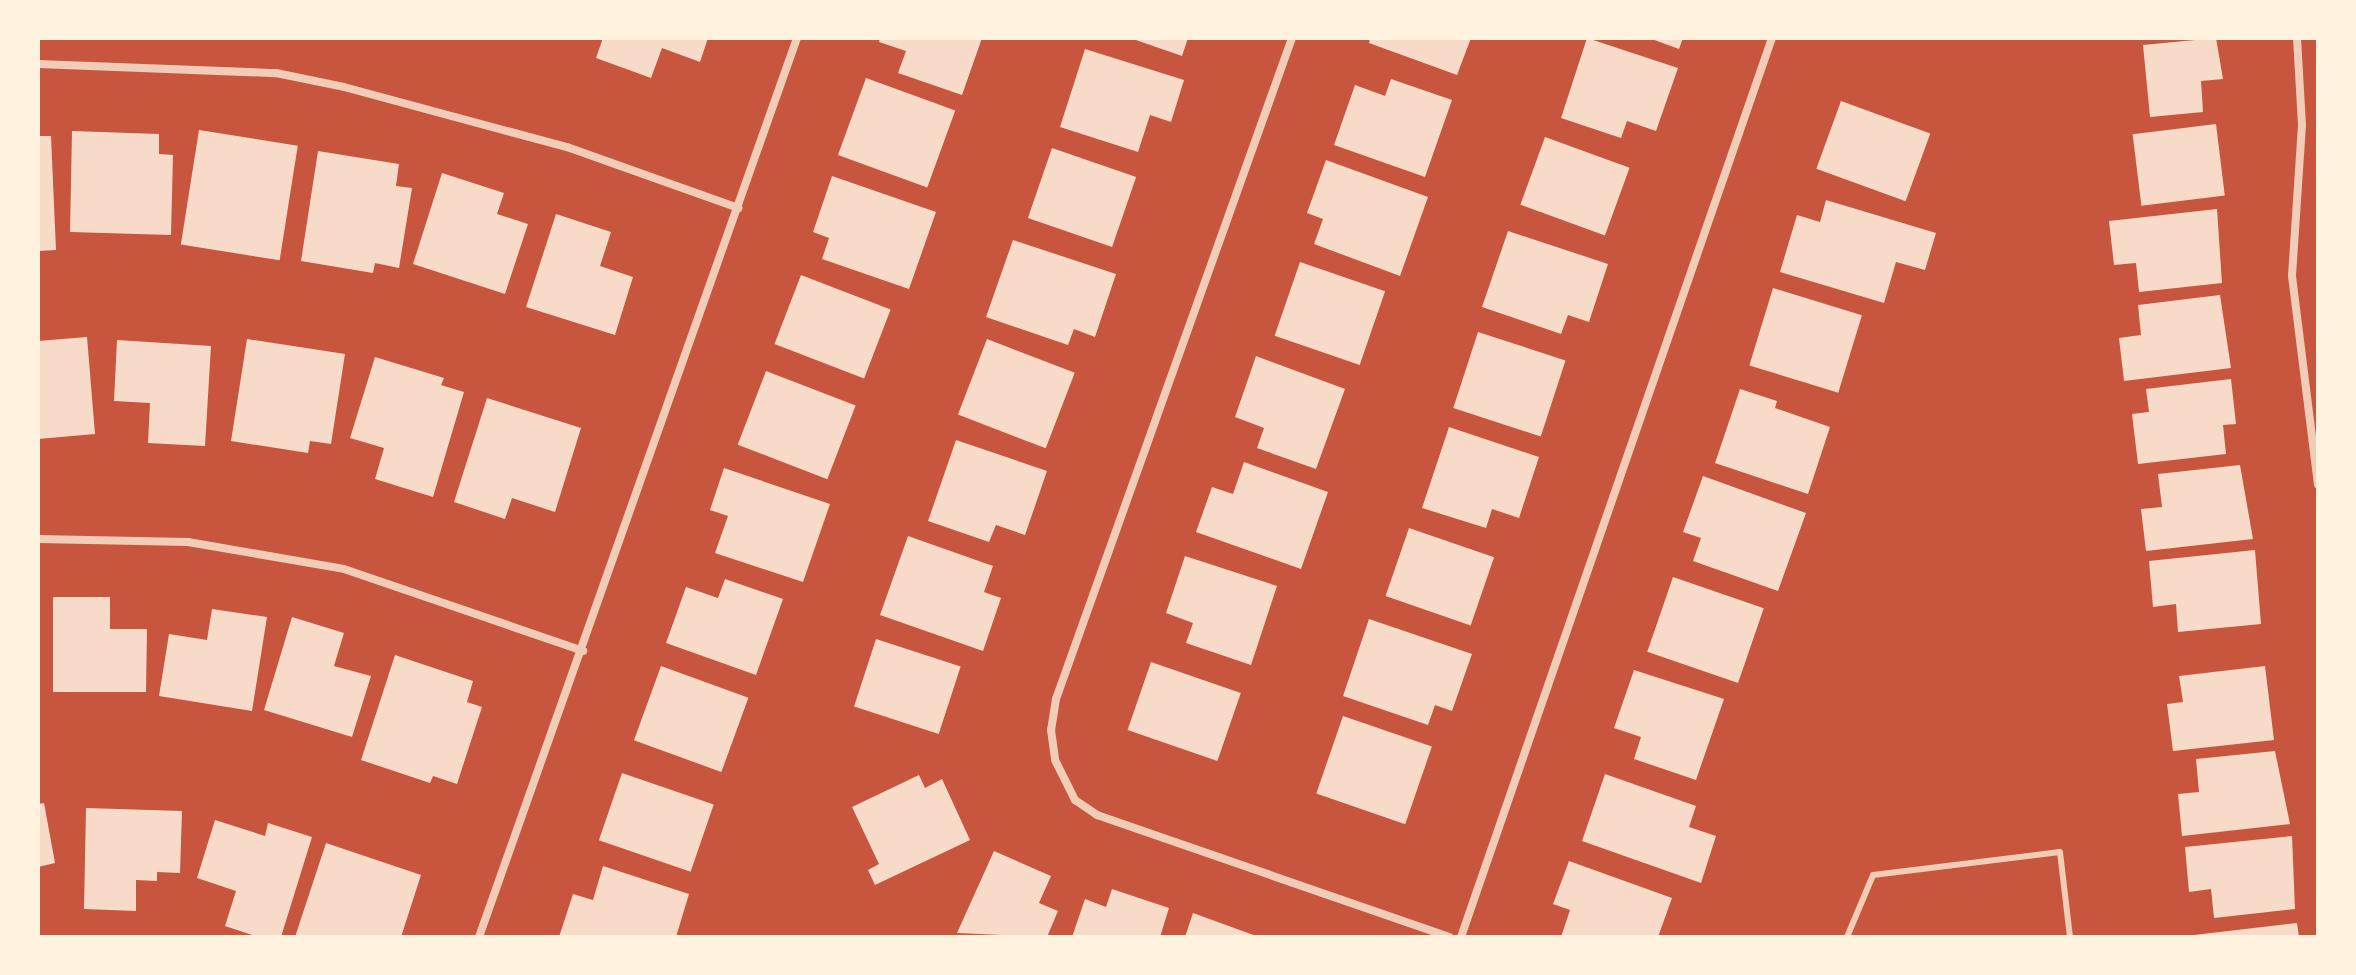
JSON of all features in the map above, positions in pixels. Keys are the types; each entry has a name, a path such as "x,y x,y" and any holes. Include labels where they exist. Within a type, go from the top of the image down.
{"street":[{"path":"479,937 583,651 797,38"},
{"path":"1292,38 1056,699 1051,730 1055,760 1075,800 1097,815 1450,937"},
{"path":"1461,937 1772,38"},
{"path":"2297,38 2302,125 2292,276 2318,484"},
{"path":"38,64 276,73 331,84 567,147 738,208"},
{"path":"38,539 188,542 344,569 583,651"}],"lane":[{"path":"1847,937 1873,875 2060,852 2070,937"}],"building":[{"path":"603,38 708,38 700,62 662,48 651,78 596,58"},
{"path":"880,38 982,38 962,95 898,73 906,51 879,42"},
{"path":"1130,38 1188,38 1182,56"},
{"path":"1370,38 1471,38 1457,75 1369,43"},
{"path":"1587,38 1678,68 1656,131 1627,121 1621,138 1561,118"},
{"path":"1649,38 1683,38 1679,49"},
{"path":"2216,38 2223,79 2201,81 2203,112 2150,117 2143,45"},
{"path":"1085,49 1184,80 1171,122 1150,115 1138,152 1060,127"},
{"path":"866,78 955,110 927,188 838,155"},
{"path":"1391,79 1452,100 1425,177 1334,145 1355,85 1385,96"},
{"path":"1841,101 1930,133 1906,201 1816,169"},
{"path":"2216,124 2225,195 2141,206 2133,134"},
{"path":"199,130 298,146 280,260 181,245"},
{"path":"72,131 159,134 159,154 173,155 171,235 70,232"},
{"path":"38,136 51,136 56,250 38,251"},
{"path":"1545,137 1630,168 1605,235 1520,205"},
{"path":"1052,148 1136,177 1112,247 1028,218"},
{"path":"318,151 399,164 396,186 412,188 399,268 375,263 373,273 301,261"},
{"path":"1326,160 1428,197 1400,276 1314,244 1323,219 1307,213"},
{"path":"442,173 504,193 497,214 528,224 505,294 413,264"},
{"path":"832,176 936,212 909,289 822,259 829,238 813,232"},
{"path":"1826,200 1936,233 1925,270 1896,262 1884,303 1780,272 1797,215 1820,222"},
{"path":"2217,209 2222,283 2139,292 2136,263 2114,265 2109,221"},
{"path":"556,214 611,232 600,266 633,277 615,335 526,307"},
{"path":"1508,231 1608,264 1589,322 1568,315 1561,334 1482,307"},
{"path":"1013,240 1116,274 1095,337 1074,329 1068,345 986,317"},
{"path":"1300,262 1385,291 1360,365 1275,336"},
{"path":"801,275 891,309 864,378 774,344"},
{"path":"1773,288 1862,315 1838,393 1749,365"},
{"path":"2220,295 2231,368 2124,381 2119,338 2141,335 2138,305"},
{"path":"1478,332 1565,360 1541,437 1453,408"},
{"path":"87,337 95,434 38,439 38,341"},
{"path":"247,339 345,354 331,444 310,441 308,453 231,441"},
{"path":"987,339 1075,373 1046,448 958,415"},
{"path":"117,340 211,346 205,446 148,443 150,403 114,401"},
{"path":"1256,356 1345,389 1316,469 1257,448 1264,428 1235,417"},
{"path":"375,357 444,378 441,385 464,392 433,497 375,479 384,448 350,438"},
{"path":"766,371 856,405 827,479 738,445"},
{"path":"2231,379 2236,424 2223,425 2226,454 2138,464 2132,414 2149,412 2146,389"},
{"path":"1740,389 1777,401 1775,408 1830,427 1808,494 1715,463"},
{"path":"487,398 581,428 555,512 512,498 505,519 454,502"},
{"path":"1449,427 1539,457 1519,518 1492,509 1486,528 1422,508"},
{"path":"956,440 1047,471 1025,535 996,525 989,542 928,521"},
{"path":"1244,462 1328,492 1301,569 1196,532 1212,487 1233,494"},
{"path":"2240,465 2253,539 2146,551 2141,509 2162,507 2158,474"},
{"path":"724,468 830,504 803,582 715,553 728,516 710,510"},
{"path":"1703,476 1806,513 1778,591 1693,561 1701,538 1683,532"},
{"path":"1409,528 1494,557 1471,625 1386,596"},
{"path":"908,536 993,566 984,592 1001,598 983,651 880,615"},
{"path":"2255,550 2261,624 2178,632 2176,604 2153,607 2149,561"},
{"path":"1185,556 1277,586 1251,665 1186,643 1193,623 1166,613"},
{"path":"1673,577 1764,608 1738,683 1647,652"},
{"path":"725,579 783,599 756,675 666,643 686,587 718,598"},
{"path":"53,597 110,597 110,629 147,629 146,692 53,692"},
{"path":"212,609 267,617 252,711 159,696 169,634 207,640"},
{"path":"292,617 344,633 334,666 371,676 352,737 264,710"},
{"path":"1369,619 1472,654 1452,711 1435,705 1428,725 1343,696"},
{"path":"876,639 961,667 939,734 854,707"},
{"path":"395,655 473,681 467,702 482,707 457,784 433,776 430,783 361,760"},
{"path":"1151,662 1241,693 1217,761 1128,730"},
{"path":"661,666 748,698 721,772 634,740"},
{"path":"2265,666 2274,740 2173,751 2167,704 2183,702 2179,676"},
{"path":"1634,670 1724,699 1696,780 1634,759 1641,737 1614,728"},
{"path":"1343,716 1432,747 1405,824 1316,794"},
{"path":"2275,751 2290,824 2182,836 2178,794 2199,792 2196,759"},
{"path":"622,773 714,805 691,872 599,840"},
{"path":"1605,774 1696,806 1689,827 1716,836 1701,883 1582,841"},
{"path":"919,775 925,788 942,779 970,840 875,885 868,870 879,864 852,807"},
{"path":"44,803 55,863 38,867 38,804"},
{"path":"86,808 182,811 180,873 157,872 157,881 136,880 136,911 84,909"},
{"path":"215,820 265,836 268,823 312,837 281,937 258,937 225,926 236,891 197,878"},
{"path":"2292,836 2295,909 2214,918 2211,889 2189,892 2185,847"},
{"path":"326,843 421,875 401,937 295,937"},
{"path":"994,851 1051,876 1039,903 1058,911 1047,937 957,933"},
{"path":"1569,861 1672,898 1658,937 1561,937 1570,910 1553,904"},
{"path":"603,866 689,894 676,937 559,937 573,894 593,900"},
{"path":"1112,889 1169,908 1160,937 1072,937 1085,899 1106,907"},
{"path":"1193,913 1259,937 1185,937"},
{"path":"2297,923 2299,937 2194,937 2194,935"}]}
